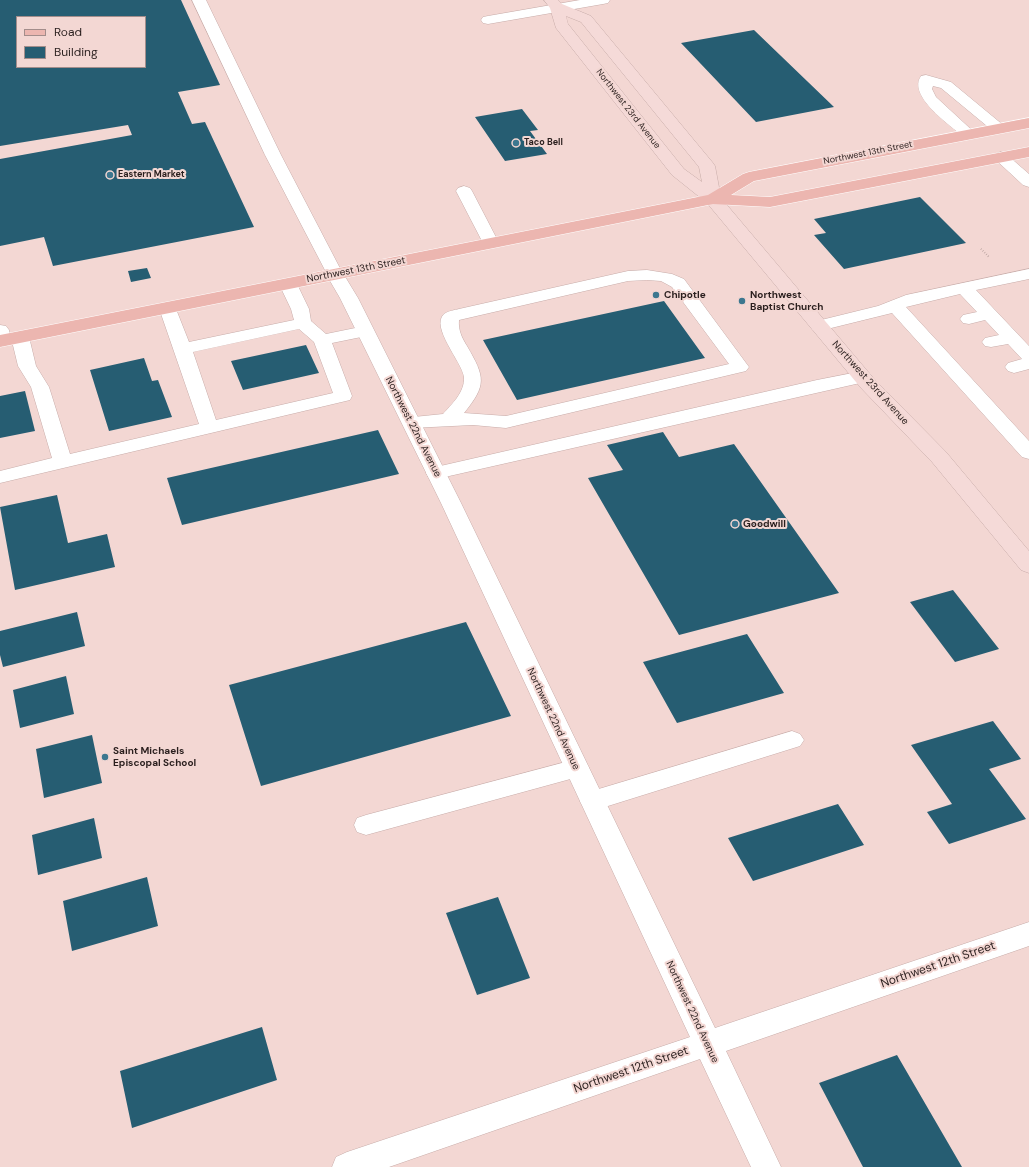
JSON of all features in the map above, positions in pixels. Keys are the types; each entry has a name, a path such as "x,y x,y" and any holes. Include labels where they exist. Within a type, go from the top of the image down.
{"main road":[{"name":"Northwest 13th Street","path":"713,199 749,177 1029,123"},
{"name":"Northwest 13th Street","path":"1,337 20,337 713,199 770,202 1029,152"}],"street":[{"name":"Northwest 23rd Avenue","path":"554,4 586,19 610,47 707,166 713,199"},
{"name":"Northwest 23rd Avenue","path":"554,4 562,25 678,172 713,199 863,378 939,458 1029,565"},
{"name":"Northwest 22nd Avenue","path":"335,274 349,298 436,472 766,1167"},
{"name":"Northwest 12th Street","path":"347,1167 1029,934"}],"lane":[{"path":"199,0 286,181 335,274"},
{"path":"488,20 554,4 602,0"},
{"path":"969,134 930,99 925,90 926,79 946,84 998,128"},
{"path":"1002,157 1029,182"},
{"path":"464,191 492,243"},
{"path":"819,326 884,310 906,300 1029,274"},
{"path":"411,422 473,419 506,422 740,367 678,283 664,276 628,276 451,317 449,322 451,332 471,372 472,385 468,395 449,420"},
{"path":"0,477 343,396 322,340 303,323 300,309 288,284"},
{"path":"964,288 1029,356"},
{"path":"895,305 926,329 1013,424 1029,453"},
{"path":"168,308 209,427"},
{"path":"969,319 990,314"},
{"path":"183,349 303,323"},
{"path":"322,340 365,331"},
{"path":"20,337 27,366 40,387 63,463"},
{"path":"991,342 1012,338"},
{"path":"436,472 703,413 817,386 863,378"},
{"path":"592,802 792,740"},
{"path":"366,825 577,768"}],"building":[{"path":"0,0 181,0 220,85 178,92 192,124 205,122 254,227 53,266 44,237 0,246 0,159 132,135 128,125 0,146"},
{"path":"754,30 834,107 756,122 681,43"},
{"name":"Taco Bell","path":"522,109 538,130 530,131 547,154 505,161 475,117"},
{"path":"920,197 966,243 844,269 814,235 826,233 814,219"},
{"path":"147,268 151,278 131,282 128,271"},
{"path":"664,301 705,358 517,400 483,340"},
{"path":"306,345 319,373 243,390 231,361"},
{"path":"144,358 152,381 158,380 172,417 109,431 90,370"},
{"path":"25,391 35,431 0,438 0,396"},
{"path":"378,430 399,474 182,525 167,478"},
{"path":"663,432 679,457 734,444 839,593 679,635 588,478 623,470 607,445"},
{"path":"57,495 68,543 107,534 115,567 15,590 0,507"},
{"path":"953,590 999,649 955,662 910,602"},
{"path":"77,612 85,646 3,667 0,655 0,631"},
{"path":"466,622 511,716 261,786 229,685"},
{"path":"747,634 784,693 677,723 643,662"},
{"path":"66,676 74,714 20,728 13,690"},
{"path":"993,721 1021,759 989,769 1026,819 949,844 927,812 952,804 911,745"},
{"path":"92,735 102,783 44,798 36,749"},
{"path":"838,804 864,845 753,881 728,838"},
{"path":"94,818 102,858 38,875 32,835"},
{"path":"147,877 158,926 72,951 63,901"},
{"path":"498,897 530,978 477,995 446,913"},
{"path":"262,1027 277,1080 132,1128 120,1071"},
{"path":"897,1055 962,1167 863,1167 819,1083"}],"place":[{"name":"Taco Bell","path":"516,143"},
{"name":"Eastern Market","path":"110,175"},
{"name":"Chipotle","path":"656,295"},
{"name":"Northwest Baptist Church","path":"742,301"},
{"name":"Goodwill","path":"735,524"},
{"name":"Saint Michaels Episcopal School","path":"105,757"}]}
